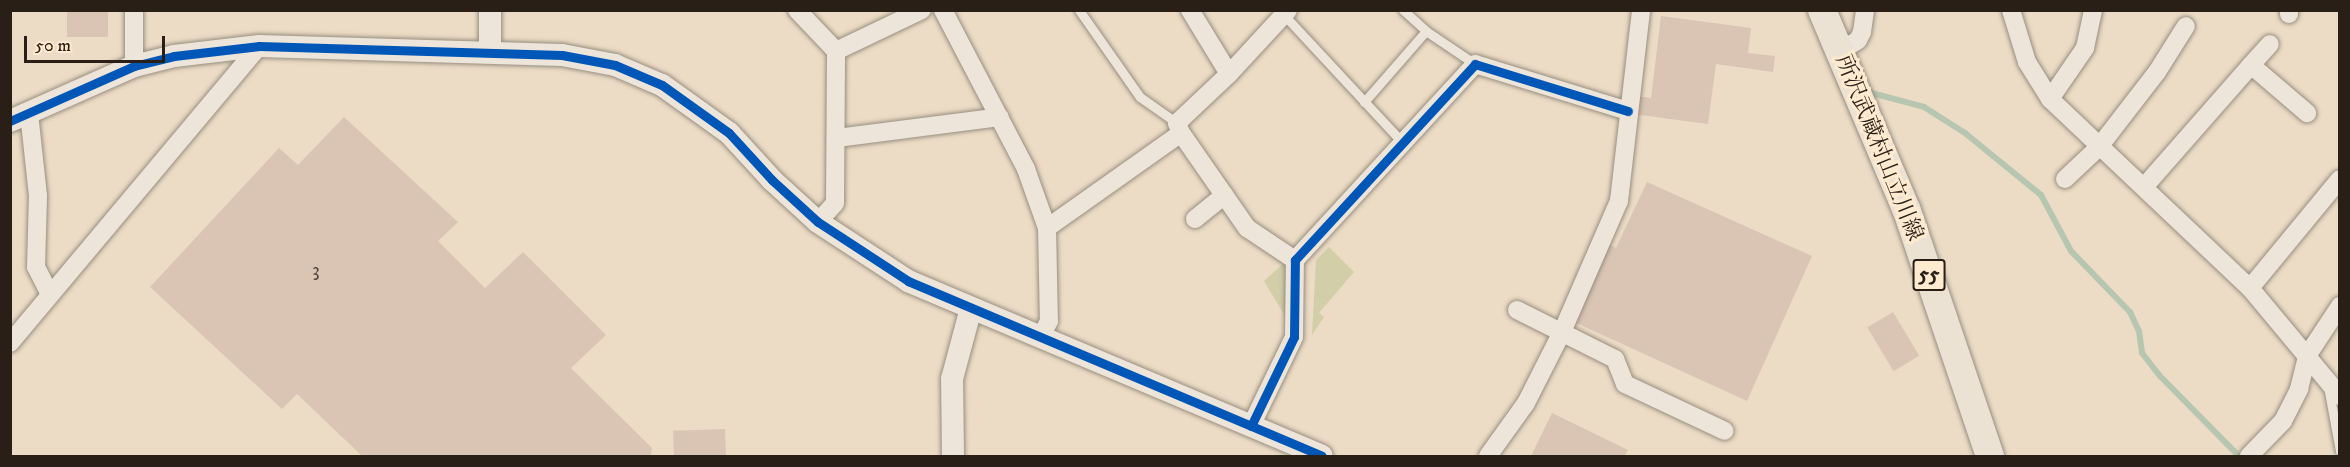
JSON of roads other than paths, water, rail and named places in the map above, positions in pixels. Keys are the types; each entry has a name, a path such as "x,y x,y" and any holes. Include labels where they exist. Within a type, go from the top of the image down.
{"main road":[{"name":"所沢武蔵村山立川線","path":"1822,10 1907,211 1990,456"}],"street":[{"path":"134,10 134,66"},
{"path":"490,10 490,51"},
{"path":"797,10 836,51 835,203 818,222"},
{"path":"836,51 922,10"},
{"path":"943,10 1026,169 1047,228 1049,321 1041,337"},
{"path":"1190,10 1229,74"},
{"path":"1488,456 1526,403 1562,332 1619,201 1641,10"},
{"path":"1840,51 1858,40 1862,32 1865,10"},
{"path":"2011,10 2027,62 2050,99 2250,288 2334,390"},
{"path":"2050,99 2085,48 2093,10"},
{"path":"1047,228 1179,128 1286,13"},
{"path":"2065,179 2099,147 2157,72 2186,26"},
{"path":"2144,187 2270,45"},
{"path":"10,343 260,46"},
{"path":"50,294 36,267 38,196 20,117 134,66 174,56 260,46 490,51 562,55 615,65 662,85 729,133 772,180 818,222 908,281 1322,456"},
{"path":"1251,426 1294,338 1295,260 1404,144 1475,64 1628,111"},
{"path":"2251,65 2307,113"},
{"path":"837,138 1000,117"},
{"path":"1179,128 1247,228 1295,260"},
{"path":"2250,288 2340,179"},
{"path":"1195,219 1225,195"},
{"path":"2249,456 2283,421 2299,389 2307,356 2340,306"},
{"path":"953,456 952,379 971,308"},
{"path":"1517,310 1615,359 1625,384 1725,431"}],"lane":[{"path":"1079,10 1140,97 1179,128"},
{"path":"1403,10 1426,31 1475,64"},
{"path":"1413,19 1421,10"},
{"path":"1286,13 1404,144"},
{"path":"1364,102 1426,31"},
{"path":"2334,390 2340,451"}],"waterway":[{"path":"1864,91 1924,107 1965,133 2041,195 2071,251 2130,312 2139,331 2142,353 2160,376 2238,455"}]}
